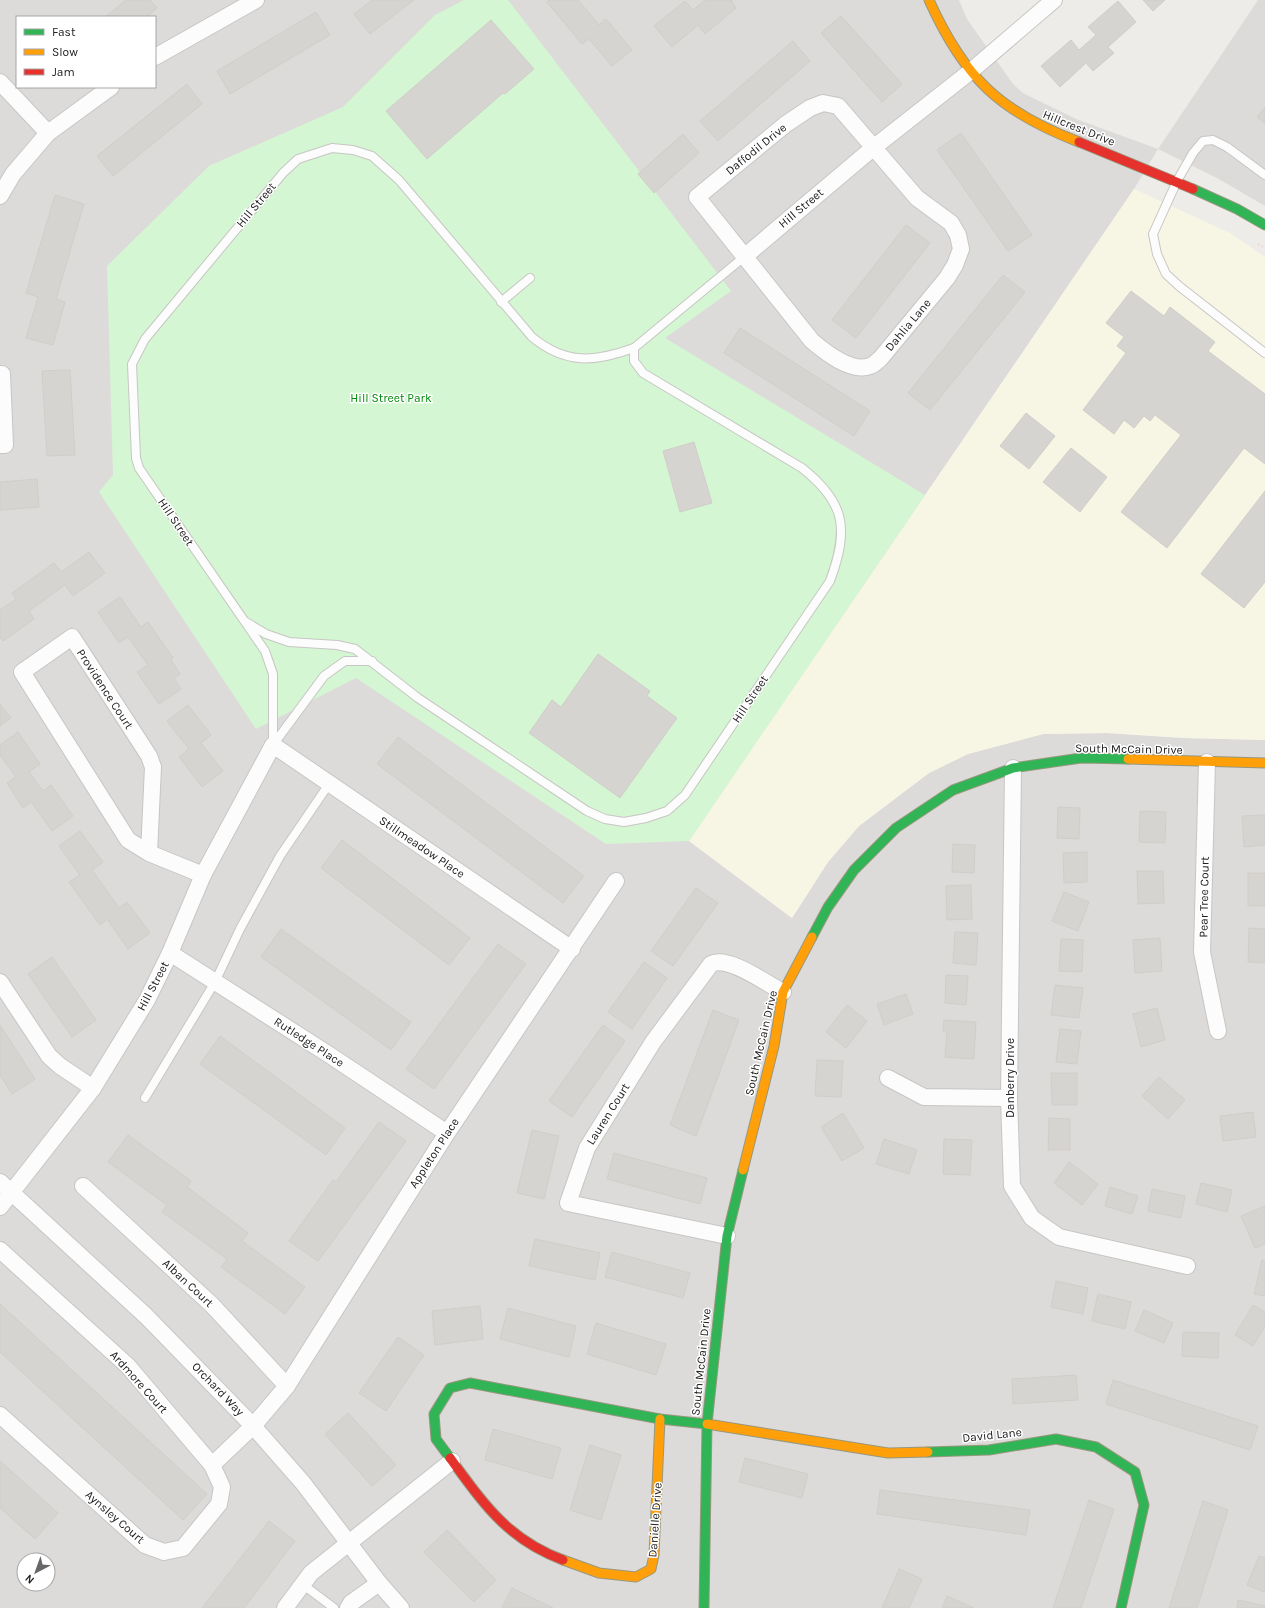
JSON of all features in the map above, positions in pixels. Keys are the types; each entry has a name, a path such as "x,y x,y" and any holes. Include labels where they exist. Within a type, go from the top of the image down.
{"street":[{"path":"156,56 256,0"},
{"name":"Hillcrest Drive","path":"929,0 950,44 986,90 1029,121 1057,134 1177,181 1251,215 1265,225"},
{"name":"Hill Street","path":"744,257 873,148 971,71 1054,0"},
{"path":"0,82 48,133"},
{"path":"0,196 13,174 48,133 110,88"},
{"name":"Daffodil Drive","path":"744,257 697,197 786,124 810,108 823,103 838,106 873,148"},
{"name":"Dahlia Lane","path":"744,257 812,341 826,352 842,362 860,367 871,366 880,359 947,278 955,265 961,249 958,234 951,223 917,198 873,148"},
{"path":"0,374 2,374 5,445 0,445"},
{"name":"Providence Court","path":"149,853 153,767 148,756 72,637 22,672 128,840 149,853 203,875"},
{"name":"Hill Street","path":"0,1207 6,1187 93,1088 147,1000 170,953 203,875 272,745"},
{"name":"Stillmeadow Place","path":"272,745 572,949"},
{"name":"South McCain Drive","path":"704,1608 703,1589 707,1424 727,1236 774,1046 783,992 828,907 854,870 896,828 953,790 1013,768 1081,758 1265,763"},
{"name":"Pear Tree Court","path":"1207,762 1202,952 1218,1031"},
{"name":"Danberry Drive","path":"1013,768 1009,1098 1012,1186 1032,1218 1059,1237 1187,1266"},
{"name":"Appleton Place","path":"253,1426 287,1386 447,1133 572,949 616,881"},
{"name":"Rutledge Place","path":"170,953 447,1133"},
{"name":"Lauren Court","path":"727,1236 568,1203 590,1142 653,1042 711,964 716,961 730,963 783,992"},
{"path":"0,982 49,1056 60,1066 93,1088"},
{"path":"888,1078 924,1097 1009,1098"},
{"name":"Alban Court","path":"83,1186 212,1305 287,1386"},
{"name":"Orchard Way","path":"6,1187 146,1316 253,1426 303,1483 379,1583 401,1608"},
{"name":"Ardmore Court","path":"0,1250 128,1366 212,1465"},
{"name":"Danielle Drive","path":"660,1419 654,1555 651,1569 636,1577 599,1572 546,1554 517,1537 486,1506 436,1439 434,1414 450,1388 470,1383 660,1419 707,1424"},
{"name":"Aynsley Court","path":"0,1415 145,1545 164,1552 183,1548 219,1504 222,1487 212,1465"},
{"name":"David Lane","path":"707,1424 888,1453 989,1450 1056,1439 1096,1447 1135,1472 1144,1505 1121,1608"},
{"path":"212,1465 253,1426"},
{"path":"285,1608 311,1573 452,1461"},
{"path":"348,1608 352,1603 379,1583"}],"lane":[{"path":"1265,175 1227,147 1213,140 1203,141 1193,153 1177,181 1153,234 1157,254 1166,274 1265,354"},
{"name":"Hill Street","path":"272,745 273,674 265,651 139,468 136,458 132,364 146,339 283,173 298,159 332,148 353,150 372,156 388,168 532,338 546,349 567,356 589,360 612,356 634,348 744,257"},
{"path":"501,302 530,278"},
{"name":"Hill Street","path":"243,620 266,634 289,642 337,645 355,649 418,698 587,810 605,819 624,822 646,818 667,811 685,795 830,581 839,557 841,543 840,514 830,495 819,481 802,468 643,373 634,360 634,348"},
{"name":"Hill Street","path":"272,745 324,676 345,661 372,661"},
{"path":"145,1098 215,982 240,929 280,856 329,784"},
{"path":"302,1584 334,1608"}],"shaded area":[{"path":"0,0 959,0 967,19 1013,84 1023,93 1076,119 1158,149 1134,189 689,841 792,918 828,862 859,826 929,773 968,754 1043,734 1107,733 1184,738 1265,740 1265,1608 0,1608"},
{"path":"1258,0 1265,0 1265,206 1217,178 1158,149"},
{"path":"1134,189 1230,233 1265,257 1265,740 1184,738 1107,733 1043,734 968,754 929,773 859,826 828,862 792,918 689,841"}],"green space":[{"name":"Hill Street Park","path":"464,0 508,0 731,291 665,338 925,495 689,841 606,844 356,678 256,729 99,492 113,475 107,266 209,166 343,107 435,15"}],"building":[{"path":"126,0 150,0 157,8 148,16 106,16"},
{"path":"372,0 414,0 370,34 354,14"},
{"path":"549,0 578,0 599,25 606,19 632,50 612,66 589,39 582,44 547,2"},
{"path":"705,0 733,0 731,1 736,8 705,34 698,25 672,47 654,26 685,1 693,10"},
{"path":"1143,0 1165,0 1153,11"},
{"path":"1118,1 1136,22 1108,47 1114,53 1093,71 1086,63 1060,87 1041,66 1071,40 1079,50 1096,35 1088,27"},
{"path":"316,12 330,35 230,94 217,71"},
{"path":"841,16 902,84 882,102 821,33"},
{"path":"491,20 534,69 505,94 503,93 427,159 386,111"},
{"path":"793,41 810,61 718,141 700,121"},
{"path":"187,84 202,104 113,176 97,156"},
{"path":"1265,107 1265,124 1257,117"},
{"path":"961,133 1032,235 1008,251 937,150"},
{"path":"683,134 699,153 654,193 638,174"},
{"path":"55,195 84,204 56,299 65,302 53,345 26,338 38,297 26,293"},
{"path":"906,225 930,243 856,338 832,320"},
{"path":"1003,275 1025,292 930,410 908,393"},
{"path":"1131,291 1164,316 1170,307 1215,342 1208,351 1265,394 1265,464 1244,448 1167,548 1121,512 1181,435 1155,415 1150,421 1144,416 1134,428 1124,420 1114,434 1083,410 1126,353 1117,346 1124,337 1106,323"},
{"path":"740,328 870,411 854,436 724,353"},
{"path":"70,370 75,455 47,456 42,371"},
{"path":"1026,413 1055,436 1029,469 1000,446"},
{"path":"694,442 712,503 680,512 663,451"},
{"path":"1071,448 1107,477 1080,512 1043,482"},
{"path":"37,479 39,507 0,510 0,482"},
{"path":"1265,491 1265,582 1244,608 1201,574"},
{"path":"89,552 105,573 73,596 65,585 29,611 34,619 3,641 0,637 0,610 16,599 12,593 54,563 61,572"},
{"path":"120,597 141,627 148,622 173,658 171,660 180,674 174,678 181,689 159,704 137,672 148,665 128,637 119,643 98,612"},
{"path":"598,654 650,691 647,696 677,718 620,798 529,733 552,700 561,707"},
{"path":"0,704 11,718 0,726"},
{"path":"188,705 211,735 201,743 223,771 202,787 179,757 189,749 167,721"},
{"path":"18,732 40,764 29,772 43,791 51,785 73,816 52,831 31,802 23,808 7,783 16,777 0,755 0,745"},
{"path":"398,737 584,876 563,903 377,764"},
{"path":"1058,807 1080,808 1079,839 1057,838"},
{"path":"1140,811 1166,812 1165,843 1139,842"},
{"path":"1265,815 1265,845 1244,847 1242,816"},
{"path":"80,831 103,862 92,870 119,908 127,902 150,933 128,949 107,919 100,925 69,882 80,875 59,846"},
{"path":"342,840 470,938 449,965 321,868"},
{"path":"953,844 975,845 974,873 952,872"},
{"path":"1087,852 1087,882 1064,883 1063,853"},
{"path":"1137,871 1163,871 1164,903 1138,904"},
{"path":"1248,873 1265,873 1265,906 1248,906"},
{"path":"971,885 972,919 947,920 946,886"},
{"path":"696,888 718,903 673,966 651,951"},
{"path":"1064,892 1089,902 1078,931 1052,921"},
{"path":"1249,928 1265,929 1265,963 1248,962"},
{"path":"281,929 411,1022 391,1050 261,957"},
{"path":"955,932 978,933 976,965 953,963"},
{"path":"1160,938 1162,971 1135,973 1133,940"},
{"path":"1061,939 1083,940 1082,972 1059,971"},
{"path":"498,944 526,964 434,1089 406,1069"},
{"path":"52,957 96,1020 72,1037 28,974"},
{"path":"644,962 667,978 632,1029 608,1012"},
{"path":"946,975 968,976 966,1005 945,1003"},
{"path":"1055,985 1083,988 1079,1018 1051,1015"},
{"path":"906,994 913,1014 884,1025 877,1004"},
{"path":"847,1005 867,1021 846,1048 826,1032"},
{"path":"1157,1008 1165,1040 1141,1047 1133,1014"},
{"path":"713,1010 739,1020 696,1136 670,1125"},
{"path":"944,1020 976,1022 974,1059 945,1057 947,1031 943,1031"},
{"path":"0,1025 35,1079 12,1094 0,1075"},
{"path":"603,1025 625,1041 572,1117 549,1101"},
{"path":"1060,1029 1081,1031 1077,1064 1056,1062"},
{"path":"220,1036 345,1128 326,1155 200,1064"},
{"path":"817,1060 843,1061 841,1097 815,1096"},
{"path":"1051,1073 1077,1073 1077,1105 1052,1105"},
{"path":"1159,1077 1185,1100 1168,1119 1142,1096"},
{"path":"1253,1112 1256,1137 1223,1141 1220,1116"},
{"path":"843,1113 864,1148 842,1161 821,1127"},
{"path":"1049,1118 1070,1119 1070,1150 1048,1150"},
{"path":"379,1122 406,1141 318,1261 289,1241 333,1180 336,1182"},
{"path":"532,1130 559,1136 544,1199 517,1193"},
{"path":"128,1135 191,1181 187,1187 248,1233 242,1241 305,1287 285,1314 221,1267 227,1259 162,1212 167,1205 108,1162"},
{"path":"884,1139 917,1150 909,1174 876,1164"},
{"path":"944,1139 972,1140 970,1175 943,1174"},
{"path":"614,1153 707,1178 700,1204 607,1179"},
{"path":"1069,1162 1098,1184 1082,1205 1054,1183"},
{"path":"1201,1183 1232,1190 1227,1212 1196,1204"},
{"path":"1110,1187 1138,1196 1132,1214 1105,1206"},
{"path":"1152,1189 1185,1196 1181,1218 1148,1211"},
{"path":"1265,1206 1265,1244 1255,1248 1241,1216"},
{"path":"535,1239 600,1253 595,1280 529,1266"},
{"path":"612,1252 690,1273 683,1298 605,1277"},
{"path":"1262,1260 1265,1261 1265,1296 1254,1294"},
{"path":"1056,1281 1088,1288 1083,1314 1051,1307"},
{"path":"1098,1294 1131,1302 1125,1329 1092,1321"},
{"path":"0,1304 207,1494 183,1520 0,1352"},
{"path":"1253,1305 1265,1312 1265,1326 1253,1346 1235,1335"},
{"path":"480,1306 483,1339 435,1345 432,1311"},
{"path":"508,1308 576,1326 569,1357 500,1339"},
{"path":"1144,1310 1173,1323 1164,1343 1135,1331"},
{"path":"596,1323 666,1344 656,1375 587,1354"},
{"path":"1183,1332 1219,1333 1218,1358 1182,1356"},
{"path":"398,1337 424,1355 386,1411 359,1393"},
{"path":"1076,1375 1078,1400 1013,1404 1012,1379"},
{"path":"1113,1380 1258,1426 1250,1450 1106,1404"},
{"path":"348,1413 396,1465 372,1486 325,1434"},
{"path":"493,1429 561,1448 552,1479 485,1460"},
{"path":"590,1445 621,1455 601,1520 570,1510"},
{"path":"745,1458 808,1474 802,1498 739,1482"},
{"path":"0,1461 58,1513 35,1539 0,1508"},
{"path":"880,1490 1030,1510 1026,1535 877,1514"},
{"path":"1089,1500 1114,1509 1081,1608 1053,1608"},
{"path":"1203,1501 1228,1510 1197,1608 1169,1608"},
{"path":"269,1521 295,1541 244,1608 202,1608"},
{"path":"447,1530 496,1580 474,1602 424,1552"},
{"path":"1259,1556 1265,1558 1265,1592 1247,1585"},
{"path":"899,1569 922,1579 909,1608 882,1608"},
{"path":"512,1588 553,1608 502,1608"},
{"path":"947,1596 974,1608 942,1608"},
{"path":"1238,1600 1265,1606 1265,1608 1237,1608"}],"traffic: fast":[{"path":"1193,189 1237,209 1265,225"},
{"path":"812,937 828,907 854,870 896,828 953,790 1013,768 1081,758 1128,759"},
{"path":"704,1608 707,1424 727,1236 743,1170"},
{"path":"450,1458 436,1439 434,1414 450,1388 470,1383 660,1419 707,1424"},
{"path":"928,1452 989,1450 1056,1439 1096,1447 1135,1472 1144,1505 1121,1608"}],"traffic: slow":[{"path":"929,0 956,51 971,71 988,89 1006,104 1027,118 1079,142"},
{"path":"1128,759 1265,763"},
{"path":"743,1170 774,1046 783,992 812,937"},
{"path":"563,1560 599,1573 636,1577 651,1569 654,1555 660,1419"},
{"path":"707,1424 888,1453 928,1452"}],"traffic: jam":[{"path":"1079,142 1193,189"},
{"path":"450,1458 486,1505 512,1531 526,1542 563,1560"}]}
